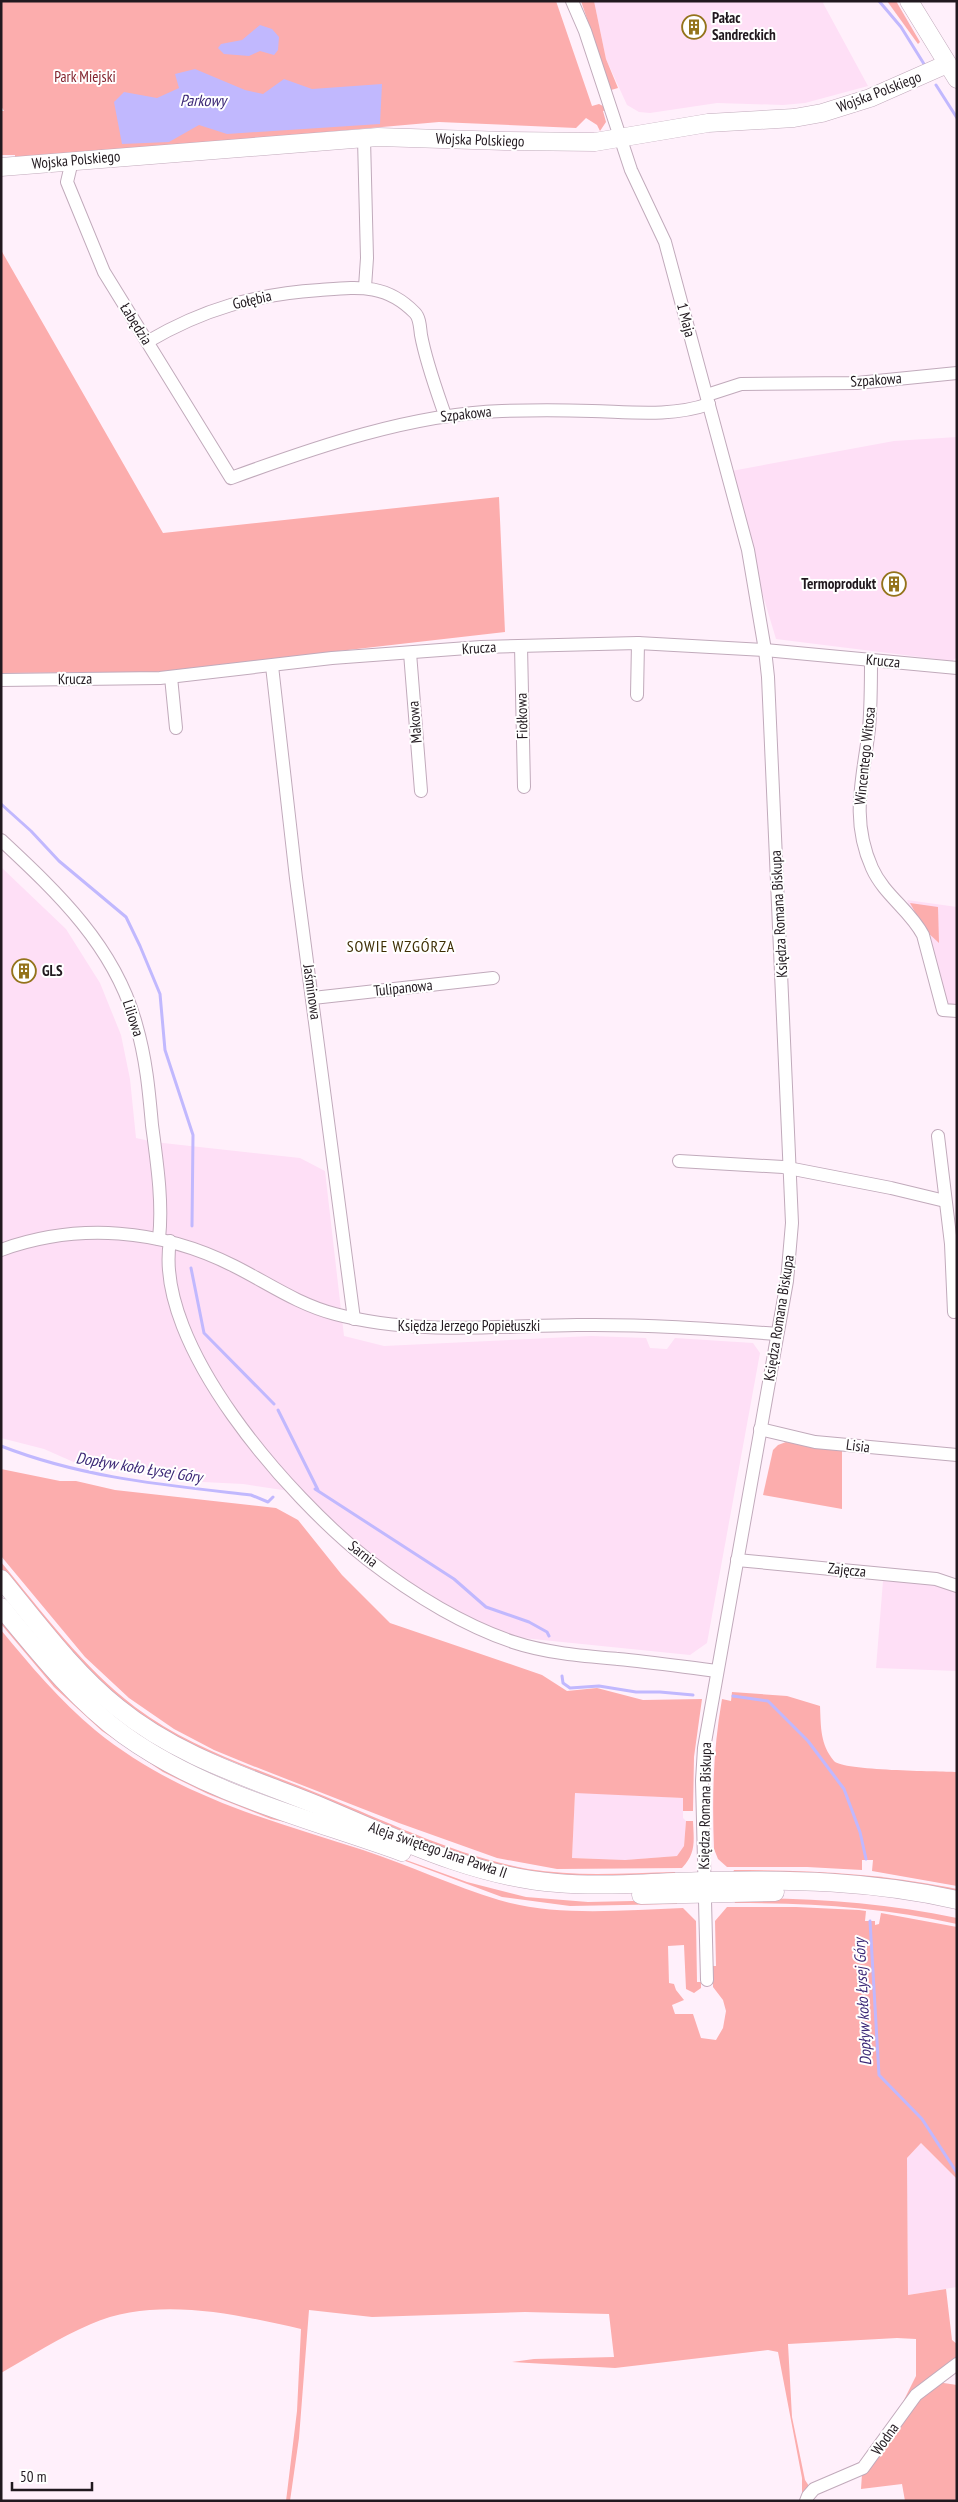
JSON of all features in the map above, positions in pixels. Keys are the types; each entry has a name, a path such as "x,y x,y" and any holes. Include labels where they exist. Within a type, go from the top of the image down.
{"main road":[{"path":"909,1 957,80"},
{"name":"Wojska Polskiego","path":"1,167 404,136 571,142 620,137 708,123 785,118 822,113 870,98 948,64"},
{"name":"Aleja świętego Jana Pawła II","path":"1,1579 69,1660 105,1696 138,1723 168,1742 207,1762 417,1846 501,1874 536,1881 832,1894 894,1900 957,1912"},
{"name":"Aleja świętego Jana Pawła II","path":"1,1607 56,1672 105,1719 159,1758 222,1788 455,1872 512,1888 563,1895 844,1883 910,1891 957,1900"}],"street":[{"name":"1 Maja","path":"572,1 631,170 665,242 748,550 765,650"},
{"path":"364,139 367,258 365,287"},
{"name":"Łabędzia","path":"72,161 67,182 79,216 104,272 231,478"},
{"name":"Gołębia","path":"148,342 196,316 245,299 294,291 365,287 382,290 398,298 418,318 424,351 445,415"},
{"name":"Szpakowa","path":"231,478 339,442 445,415 501,411 568,410 673,412 708,400 741,384 857,383 957,373"},
{"path":"637,696 638,644"},
{"name":"Krucza","path":"1,680 171,677 410,653 521,646 638,644 765,650 957,668"},
{"name":"Fiołkowa","path":"521,646 524,787"},
{"name":"Księdza Romana Biskupa","path":"707,1980 702,1768 706,1731 777,1334 791,1243 791,1169 765,650"},
{"name":"Makowa","path":"410,653 421,791"},
{"name":"Wincentego Witosa","path":"871,660 870,711 858,800 859,825 865,851 882,887 917,924 922,935 943,1010 957,1011"},
{"name":"Jaśminowa","path":"272,666 296,878 354,1319"},
{"path":"171,677 176,728"},
{"name":"Liliowa","path":"1,840 56,891 89,929 116,973 127,998 136,1023 147,1071 165,1240"},
{"name":"Tulipanowa","path":"313,998 493,978"},
{"path":"938,1136 951,1244 954,1312"},
{"path":"679,1161 791,1169 890,1188 945,1201"},
{"name":"Księdza Jerzego Popiełuszki","path":"1,1250 37,1239 82,1233 121,1233 165,1240 220,1258 300,1302 354,1319 410,1327 606,1324 777,1334"},
{"name":"Sarnia","path":"165,1240 167,1262 176,1306 191,1346 212,1385 246,1433 296,1492 367,1559 446,1612 514,1642 560,1652 717,1670"},
{"name":"Lisia","path":"760,1429 816,1442 957,1454"},
{"name":"Zajęcza","path":"737,1560 936,1579 957,1586"},
{"name":"Wodna","path":"806,2501 813,2490 863,2468 916,2395 957,2364"}],"shaded area":[{"path":"594,1 825,1 823,3 868,86 805,103 783,105 717,103 650,113 639,112 627,105 606,59"},
{"path":"957,437 957,657 952,661 776,639 726,472 894,441"},
{"path":"1,867 66,929 100,983 121,1035 130,1079 136,1138 154,1142 300,1158 325,1171 344,1336 384,1346 591,1336 646,1338 650,1348 667,1349 675,1338 753,1343 760,1353 707,1643 690,1655 494,1635 386,1572 296,1492 243,1484 203,1482 127,1469 85,1467 44,1449 1,1438"},
{"path":"907,900 957,907 957,1009 945,1008"},
{"path":"883,1581 923,1583 957,1590 957,1671 876,1668"},
{"path":"575,1792 683,1798 683,1818 686,1821 684,1846 678,1856 625,1860 572,1858"},
{"path":"921,2143 957,2179 957,2287 908,2295 907,2158"}],"green space":[{"name":"Park Miejski","path":"1,1 556,1 592,106 599,104 605,107 607,110 603,111 606,122 600,131 597,125 586,118 576,128 439,122 15,159 15,155 1,155 1,111 4,111 1,106"},
{"path":"581,1 594,1 606,59 618,88 611,90"},
{"path":"887,1 896,1 920,42 918,44"},
{"path":"1,250 163,533 499,497 505,632 156,672 1,673"},
{"path":"910,903 938,907 939,943 925,930"},
{"path":"786,1442 842,1448 842,1509 763,1495 773,1450 778,1445"},
{"path":"1,1469 60,1481 76,1481 115,1490 276,1508 298,1520 342,1575 390,1623 542,1675 567,1691 597,1688 643,1700 702,1699 694,1757 693,1811 683,1811 683,1798 575,1793 572,1858 625,1860 677,1856 684,1846 686,1821 693,1821 694,1841 687,1863 682,1868 557,1869 497,1858 399,1823 248,1764 214,1750 174,1729 129,1698 85,1657 1,1556"},
{"path":"1,1562 64,1639 116,1691 157,1722 226,1758 424,1838 475,1856 528,1869 564,1873 675,1872 676,1876 600,1878 538,1875 458,1854 170,1736 111,1693 47,1625 1,1569"},
{"path":"1,1616 103,1726 384,1852 467,1882 526,1897 588,1902 677,1900 677,1904 570,1906 502,1897 384,1853 299,1825 271,1819 208,1794 163,1772 102,1731 54,1687 1,1624"},
{"path":"1,1630 58,1695 95,1730 126,1753 157,1772 223,1803 380,1856 499,1900 544,1909 567,1911 683,1908 696,1921 697,1982 701,1982 701,1988 694,1993 686,1989 684,1945 668,1946 669,1983 674,1984 684,2000 672,2005 675,2014 693,2014 701,2038 716,2040 723,2028 726,2011 723,2000 713,1987 713,1966 716,1966 715,1921 727,1907 796,1907 859,1910 866,1911 865,1921 875,1921 875,1925 879,1924 881,1913 957,1927 957,2179 921,2143 907,2158 908,2295 946,2289 952,2340 957,2344 957,2361 895,2418 916,2376 916,2339 897,2338 788,2344 792,2417 805,2480 809,2486 862,2461 802,2501 802,2478 778,2352 768,2350 615,2368 512,2362 534,2359 614,2357 609,2314 525,2312 372,2317 309,2310 299,2438 290,2501 286,2501 297,2411 301,2329 223,2313 169,2309 142,2311 116,2316 79,2329 1,2373"},
{"path":"732,1692 787,1696 820,1706 821,1728 826,1748 834,1761 841,1764 872,1769 957,1772 957,1886 872,1871 873,1860 862,1860 862,1870 807,1867 727,1867 718,1859 714,1849 713,1793 715,1755 722,1699 731,1701"},
{"path":"734,1870 868,1875 957,1889 957,1894 733,1872"},
{"path":"733,1898 817,1900 901,1908 957,1918 957,1924 929,1918 847,1907 735,1903"},
{"path":"937,2382 957,2385 957,2501 905,2501 902,2484 861,2489 862,2474 905,2415"}],"water":[{"path":"260,25 272,29 279,37 278,50 274,55 260,51 249,56 224,54 218,48 221,44 242,40"},
{"name":"Parkowy","path":"195,69 245,90 263,94 284,79 312,89 382,84 380,124 227,134 199,125 169,142 122,144 114,102 124,92 157,98 179,88 175,74"}],"waterway":[{"path":"879,1 901,27 924,64"},
{"path":"936,85 957,118"},
{"path":"1,804 31,831 59,861 126,917 140,946 160,994 165,1050 193,1135 192,1226"},
{"path":"191,1268 204,1333 274,1404"},
{"path":"278,1410 318,1490"},
{"name":"Dopływ koło Łysej Góry","path":"1,1446 62,1466 124,1479 251,1495 268,1502 273,1497"},
{"name":"Dopływ koło Łysej Góry","path":"315,1489 454,1579 486,1607 529,1622 547,1632 549,1636"},
{"name":"Dopływ koło Łysej Góry","path":"562,1676 563,1683 570,1688 599,1686 636,1692 693,1695"},
{"name":"Dopływ koło Łysej Góry","path":"733,1696 768,1701 808,1741 844,1789 860,1832 866,1859"},
{"name":"Dopływ koło Łysej Góry","path":"870,1921 879,2075 922,2119 957,2173"}],"place":[{"name":"Pałac Sandreckich","path":"694,27"},
{"name":"Termoprodukt","path":"894,584"},
{"name":"GLS","path":"24,971"}],"district":[{"name":"SOWIE WZGÓRZA","path":"401,946"}]}
